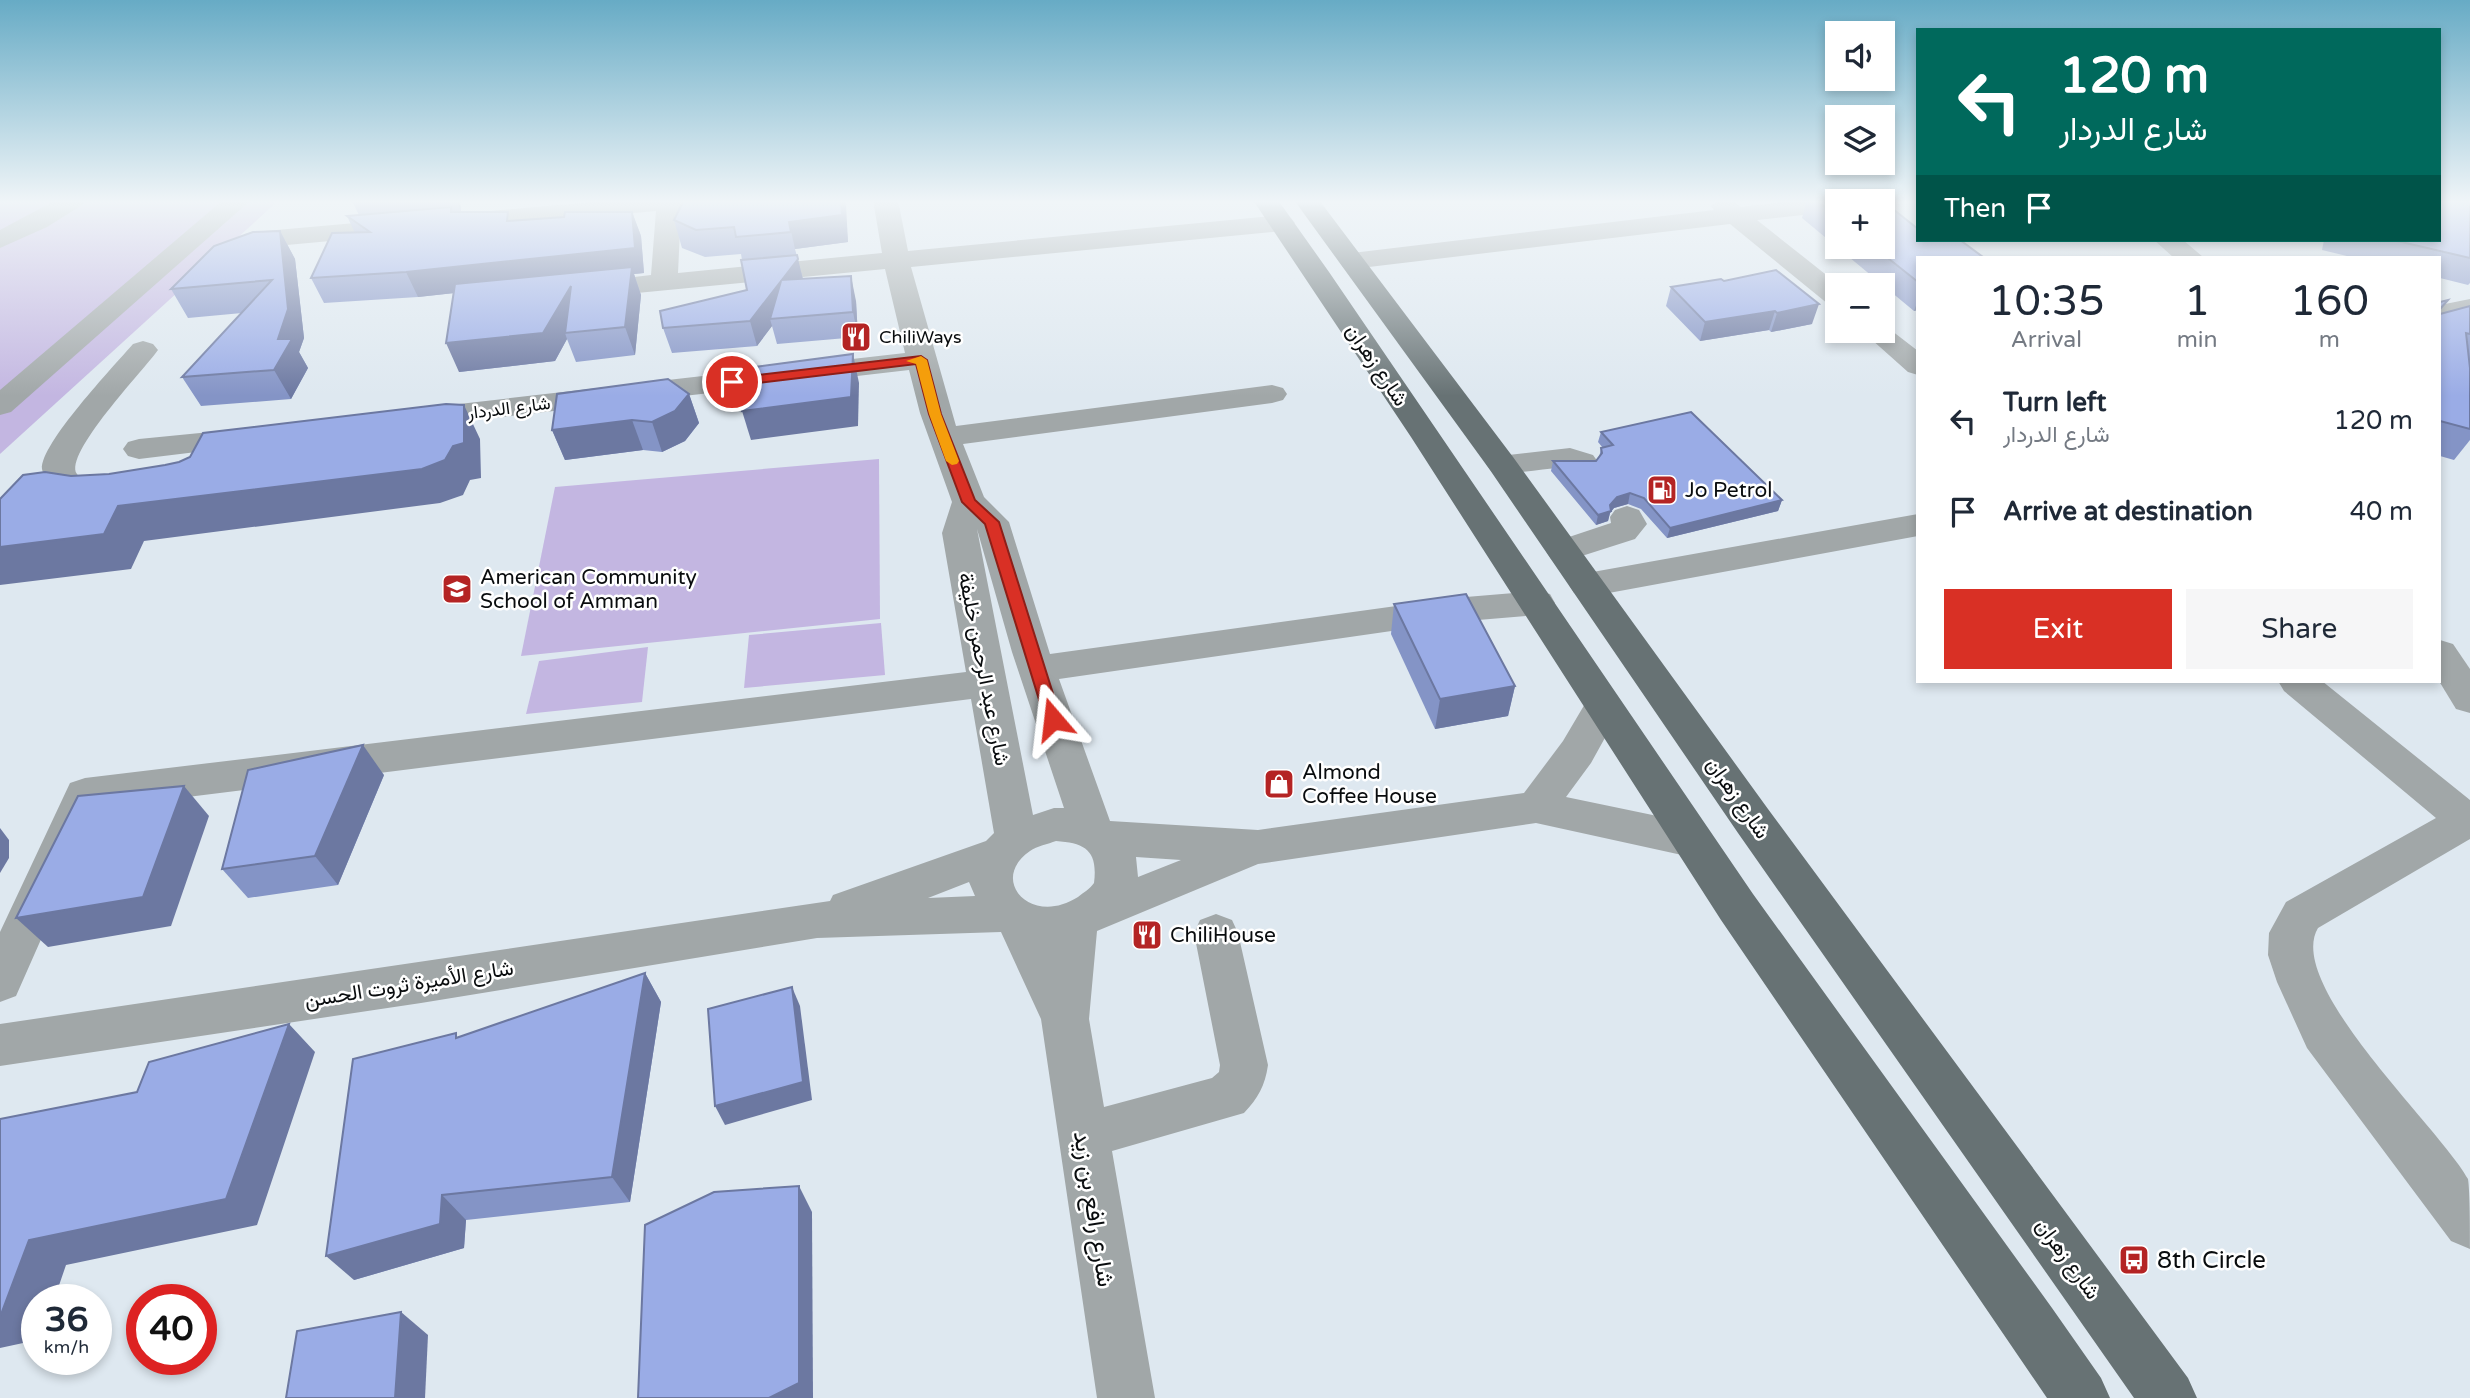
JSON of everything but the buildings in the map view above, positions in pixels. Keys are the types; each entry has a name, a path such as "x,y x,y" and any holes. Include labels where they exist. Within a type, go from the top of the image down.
{"main road":[{"name":"شارع زهران","path":"1309,265 1536,603 1691,840 1832,1046 2081,1398"},
{"name":"شارع زهران","path":"1355,265 1502,464 1864,976 2168,1398"},
{"path":"2031,1325 2064,1398"}],"street":[{"path":"0,406 163,265"},
{"path":"664,282 665,265"},
{"path":"558,293 841,265"},
{"name":"شارع عبد الرحمن خليفة","path":"897,265 944,437 969,502 992,522 1038,669 1098,835"},
{"path":"1798,265 1825,287"},
{"path":"2441,313 2470,307"},
{"path":"1891,343 1916,364"},
{"path":"136,493 82,496 62,479 58,467 65,445 143,350"},
{"name":"شارع الدردار","path":"394,421 921,360"},
{"path":"944,437 1272,394"},
{"path":"139,449 285,433"},
{"path":"204,473 217,440"},
{"path":"1502,464 1570,458 1582,462"},
{"name":"شارع عبد الرحمن خليفة","path":"969,502 959,533 988,683 1007,845"},
{"path":"1563,551 1623,531 1630,524 1628,517"},
{"path":"1587,585 1916,524"},
{"path":"1038,669 1441,611 1536,603"},
{"path":"2441,655 2470,699"},
{"path":"0,982 85,793 988,683"},
{"path":"2299,683 2468,820 2302,915 2291,933 2291,955 2300,982 2324,1033 2470,1223"},
{"path":"1536,807 1577,752 1603,707"},
{"path":"1258,846 1083,919 1055,927 1036,926 1013,917 996,901 990,886 992,869 1007,845 1034,828 1054,824 1073,825 1098,835 1258,846 1536,807 1691,840"},
{"path":"1083,919 1110,897 1118,877 1116,857 1098,835"},
{"name":"شارع الأميرة ثروت الحسن","path":"817,920 1007,845"},
{"name":"شارع الأميرة ثروت الحسن","path":"0,1045 421,983 817,920 1013,917"},
{"name":"شارع رافع بن زيد","path":"1013,917 1065,1019"},
{"name":"شارع رافع بن زيد","path":"1083,919 1065,1019 1126,1398"},
{"path":"1082,1136 1227,1097 1241,1082 1244,1065 1216,933"}],"shaded area":[{"path":"0,265 207,265 0,454"},
{"path":"879,459 880,619 521,656 555,487"},
{"path":"881,623 885,675 744,688 749,635"},
{"path":"648,647 642,702 526,714 539,661"}],"slow traffic":[{"path":"912,361 921,360 935,414 952,461"}],"place":[{"name":"ChiliWays","path":"856,337"},
{"name":"Jo Petrol","path":"1662,490"},
{"name":"American Community School of Amman","path":"457,589"},
{"name":"Almond Coffee House","path":"1279,784"},
{"name":"ChiliHouse","path":"1147,935"},
{"name":"8th Circle","path":"2134,1260"}],"route":[{"path":"732,382 921,360 935,414 969,502 992,522 1053,719"}]}
